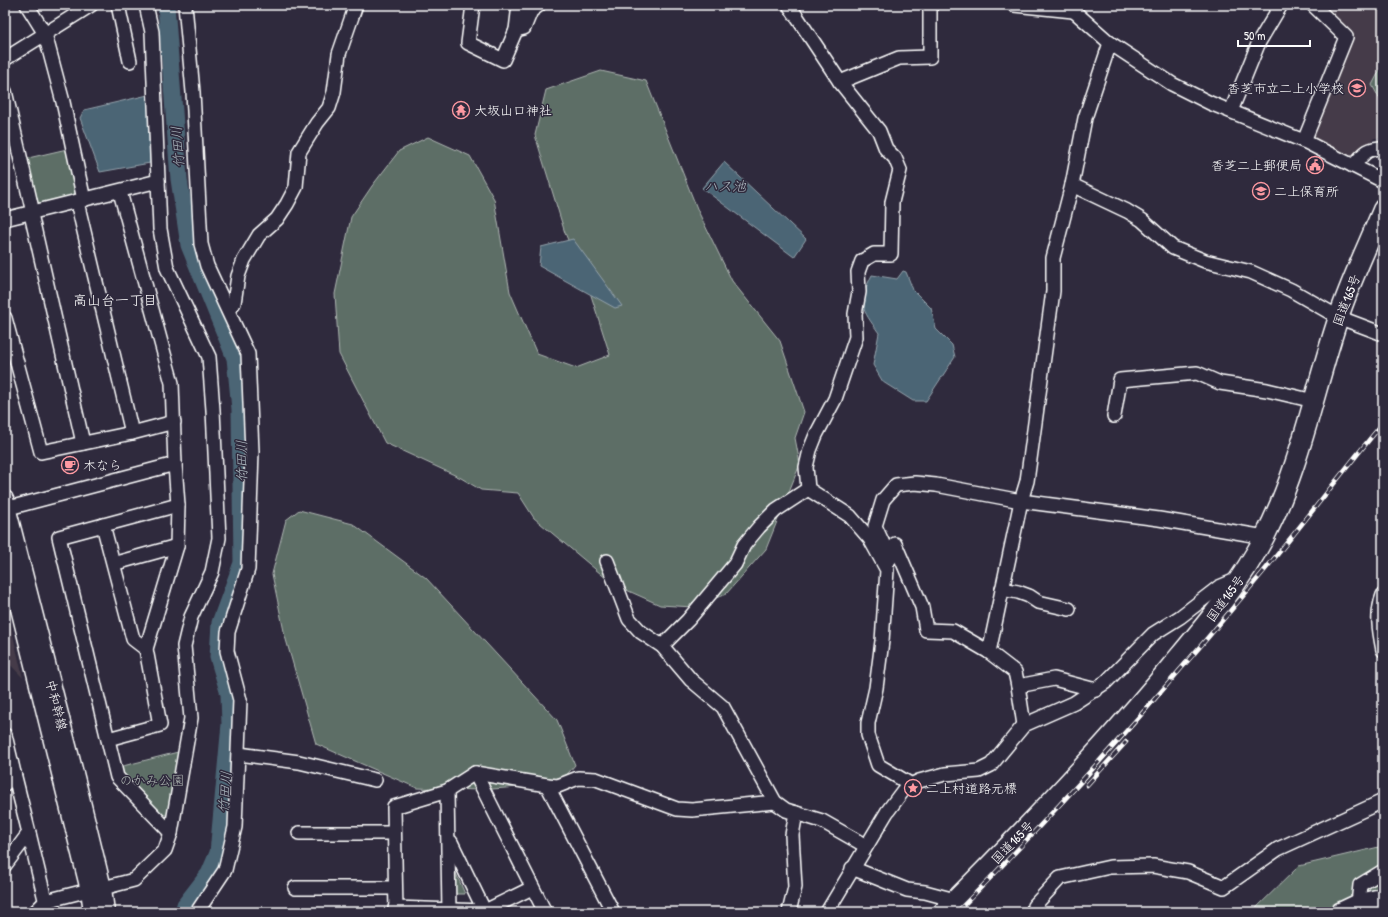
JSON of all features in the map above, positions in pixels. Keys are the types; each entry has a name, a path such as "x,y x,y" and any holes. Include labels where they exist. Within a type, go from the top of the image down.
{"highway":[{"name":"国道165号","path":"949,906 1038,816 1128,718 1226,600 1240,578 1265,537 1280,503 1314,401 1338,317 1383,209"},
{"path":"1350,908 1383,898"}],"main road":[{"name":"中和幹線","path":"6,506 96,889 92,912"},
{"name":"中和幹線","path":"5,552 96,889 106,912"}],"street":[{"path":"27,5 45,34 63,102 80,201 132,433"},
{"path":"5,59 91,5"},
{"path":"118,5 130,61"},
{"path":"35,912 96,889 134,880 165,850 171,833 191,718 184,646 191,617 212,572 219,538 209,357 167,268 160,229 152,32 146,5"},
{"path":"185,5 194,92 201,244 207,266 248,354 252,452 248,569 228,632 227,651 240,700 235,828 225,870 205,909"},
{"path":"228,310 234,303 238,276 244,260 259,235 277,220 296,187 299,152 317,123 329,108 334,92 339,54 356,5"},
{"path":"473,5 468,43 503,60 516,30 519,5"},
{"path":"516,30 524,28 531,11 539,5"},
{"path":"789,5 840,82 879,131 886,150 895,158 900,170 892,202 891,254 874,254 862,261 858,272 859,292 855,314 856,337 835,399 816,435 810,450 806,467 808,489"},
{"path":"840,82 899,58 930,57 930,5"},
{"path":"1014,5 1070,8 1110,43 1172,84 1231,111 1304,141 1383,180"},
{"path":"1231,111 1259,42 1281,5"},
{"path":"1304,141 1346,37 1313,5"},
{"path":"990,652 1021,501 1027,481 1044,369 1053,291 1053,258 1072,186 1085,118 1110,43"},
{"path":"5,91 83,443"},
{"path":"1353,166 1366,152 1372,148 1383,148"},
{"path":"5,219 120,192 158,181"},
{"path":"1072,186 1142,220 1173,248 1205,261 1251,272 1291,290 1338,317 1383,334"},
{"path":"108,739 160,725 146,649 177,546 178,504 172,383 120,192"},
{"path":"5,318 41,452 132,433 174,422"},
{"path":"1114,416 1120,380 1197,373 1220,383 1267,390 1314,401"},
{"path":"6,506 175,464"},
{"path":"887,570 894,566 875,526 883,500 896,485 915,482 1021,501 1159,519 1265,537"},
{"path":"808,489 850,516 870,540 887,570 882,641 876,688 868,723 868,735 878,765 910,784"},
{"path":"662,646 688,620 735,564 744,545 759,527 776,510 808,489"},
{"path":"171,833 117,777 59,537 178,504"},
{"path":"103,525 133,639 146,649"},
{"path":"895,544 922,607 926,630 953,631 990,652 1015,672 1024,725"},
{"path":"116,563 177,546"},
{"path":"607,561 629,619 641,632 662,646 691,680 723,707 775,802 786,810 822,821 866,846"},
{"path":"826,912 887,812 910,784 945,774 985,770 991,765 1024,725 1074,703 1096,690 1106,682 1153,634 1180,617 1219,588 1240,578"},
{"path":"1002,589 1018,592 1038,602 1069,609"},
{"path":"1383,595 1379,606 1378,627 1383,650"},
{"path":"1018,686 1054,679 1096,690"},
{"path":"5,735 47,907"},
{"path":"239,754 299,762 375,780"},
{"path":"5,784 14,773"},
{"path":"532,888 485,912 396,910 394,807 447,790 475,774 558,786 578,778 596,779 677,809 692,810 775,802"},
{"path":"475,774 545,912"},
{"path":"547,785 613,912"},
{"path":"447,790 449,838 449,911"},
{"path":"1035,912 1034,906 1060,878 1110,867 1153,866 1167,868 1188,872 1224,887 1278,849 1383,801"},
{"path":"789,912 795,887 792,835 796,813"},
{"path":"5,865 29,833"},
{"path":"299,833 394,833"},
{"path":"449,838 485,912"},
{"path":"852,868 907,890 925,892 949,906"},
{"path":"1350,908 1360,885 1383,871"},
{"path":"295,888 395,888"}],"shaded area":[{"name":"香芝市立二上小学校","path":"1321,5 1383,5 1383,138 1374,138 1356,161 1309,139 1351,38"},
{"path":"5,601 23,678 5,659"}],"green space":[{"path":"1383,64 1383,105 1372,85"},
{"path":"601,71 646,81 698,211 732,281 780,341 804,412 795,438 800,464 766,549 726,594 693,607 660,605 613,584 534,518 518,493 481,490 461,478 385,443 339,354 335,294 351,217 372,186 399,151 428,137 470,156 494,199 510,292 537,354 576,368 610,355 589,289 565,233 535,135 546,90"},
{"path":"67,149 80,198 35,209 24,159"},
{"path":"299,510 353,524 426,578 557,720 575,765 559,784 479,790 417,788 316,744 285,636 272,574 286,520"},
{"name":"のかみ公園","path":"178,752 168,814 159,817 120,777 119,767"},
{"path":"1383,846 1383,912 1252,912 1299,866"},
{"path":"450,859 465,894 452,894"}],"water":[{"path":"148,95 150,163 100,172 80,118 84,110"},
{"name":"ハス池","path":"724,162 806,239 794,257 702,188"},
{"path":"573,239 622,306 615,308 539,266 541,247"},
{"path":"903,271 906,272 913,290 931,308 936,329 952,345 955,357 926,401 913,401 883,382 873,365 879,333 868,317 863,306 864,293 872,275 897,279"}],"waterway":[{"name":"竹田川","path":"166,5 179,179 189,245 235,358 240,409 242,563 220,623 218,657 229,694 230,724 218,853 209,874 185,905 183,912"}],"railway":[{"path":"957,912 1106,754 1178,673 1265,570 1383,423"},
{"path":"1087,785 1126,742"}],"place":[{"name":"香芝市立二上小学校","path":"1357,88"},
{"name":"大坂山口神社","path":"461,110"},
{"name":"香芝二上郵便局","path":"1315,165"},
{"name":"二上保育所","path":"1261,191"},
{"name":"木なら","path":"70,465"},
{"name":"二上村道路元標","path":"913,788"}],"district":[{"name":"高山台一丁目","path":"115,299"}]}
